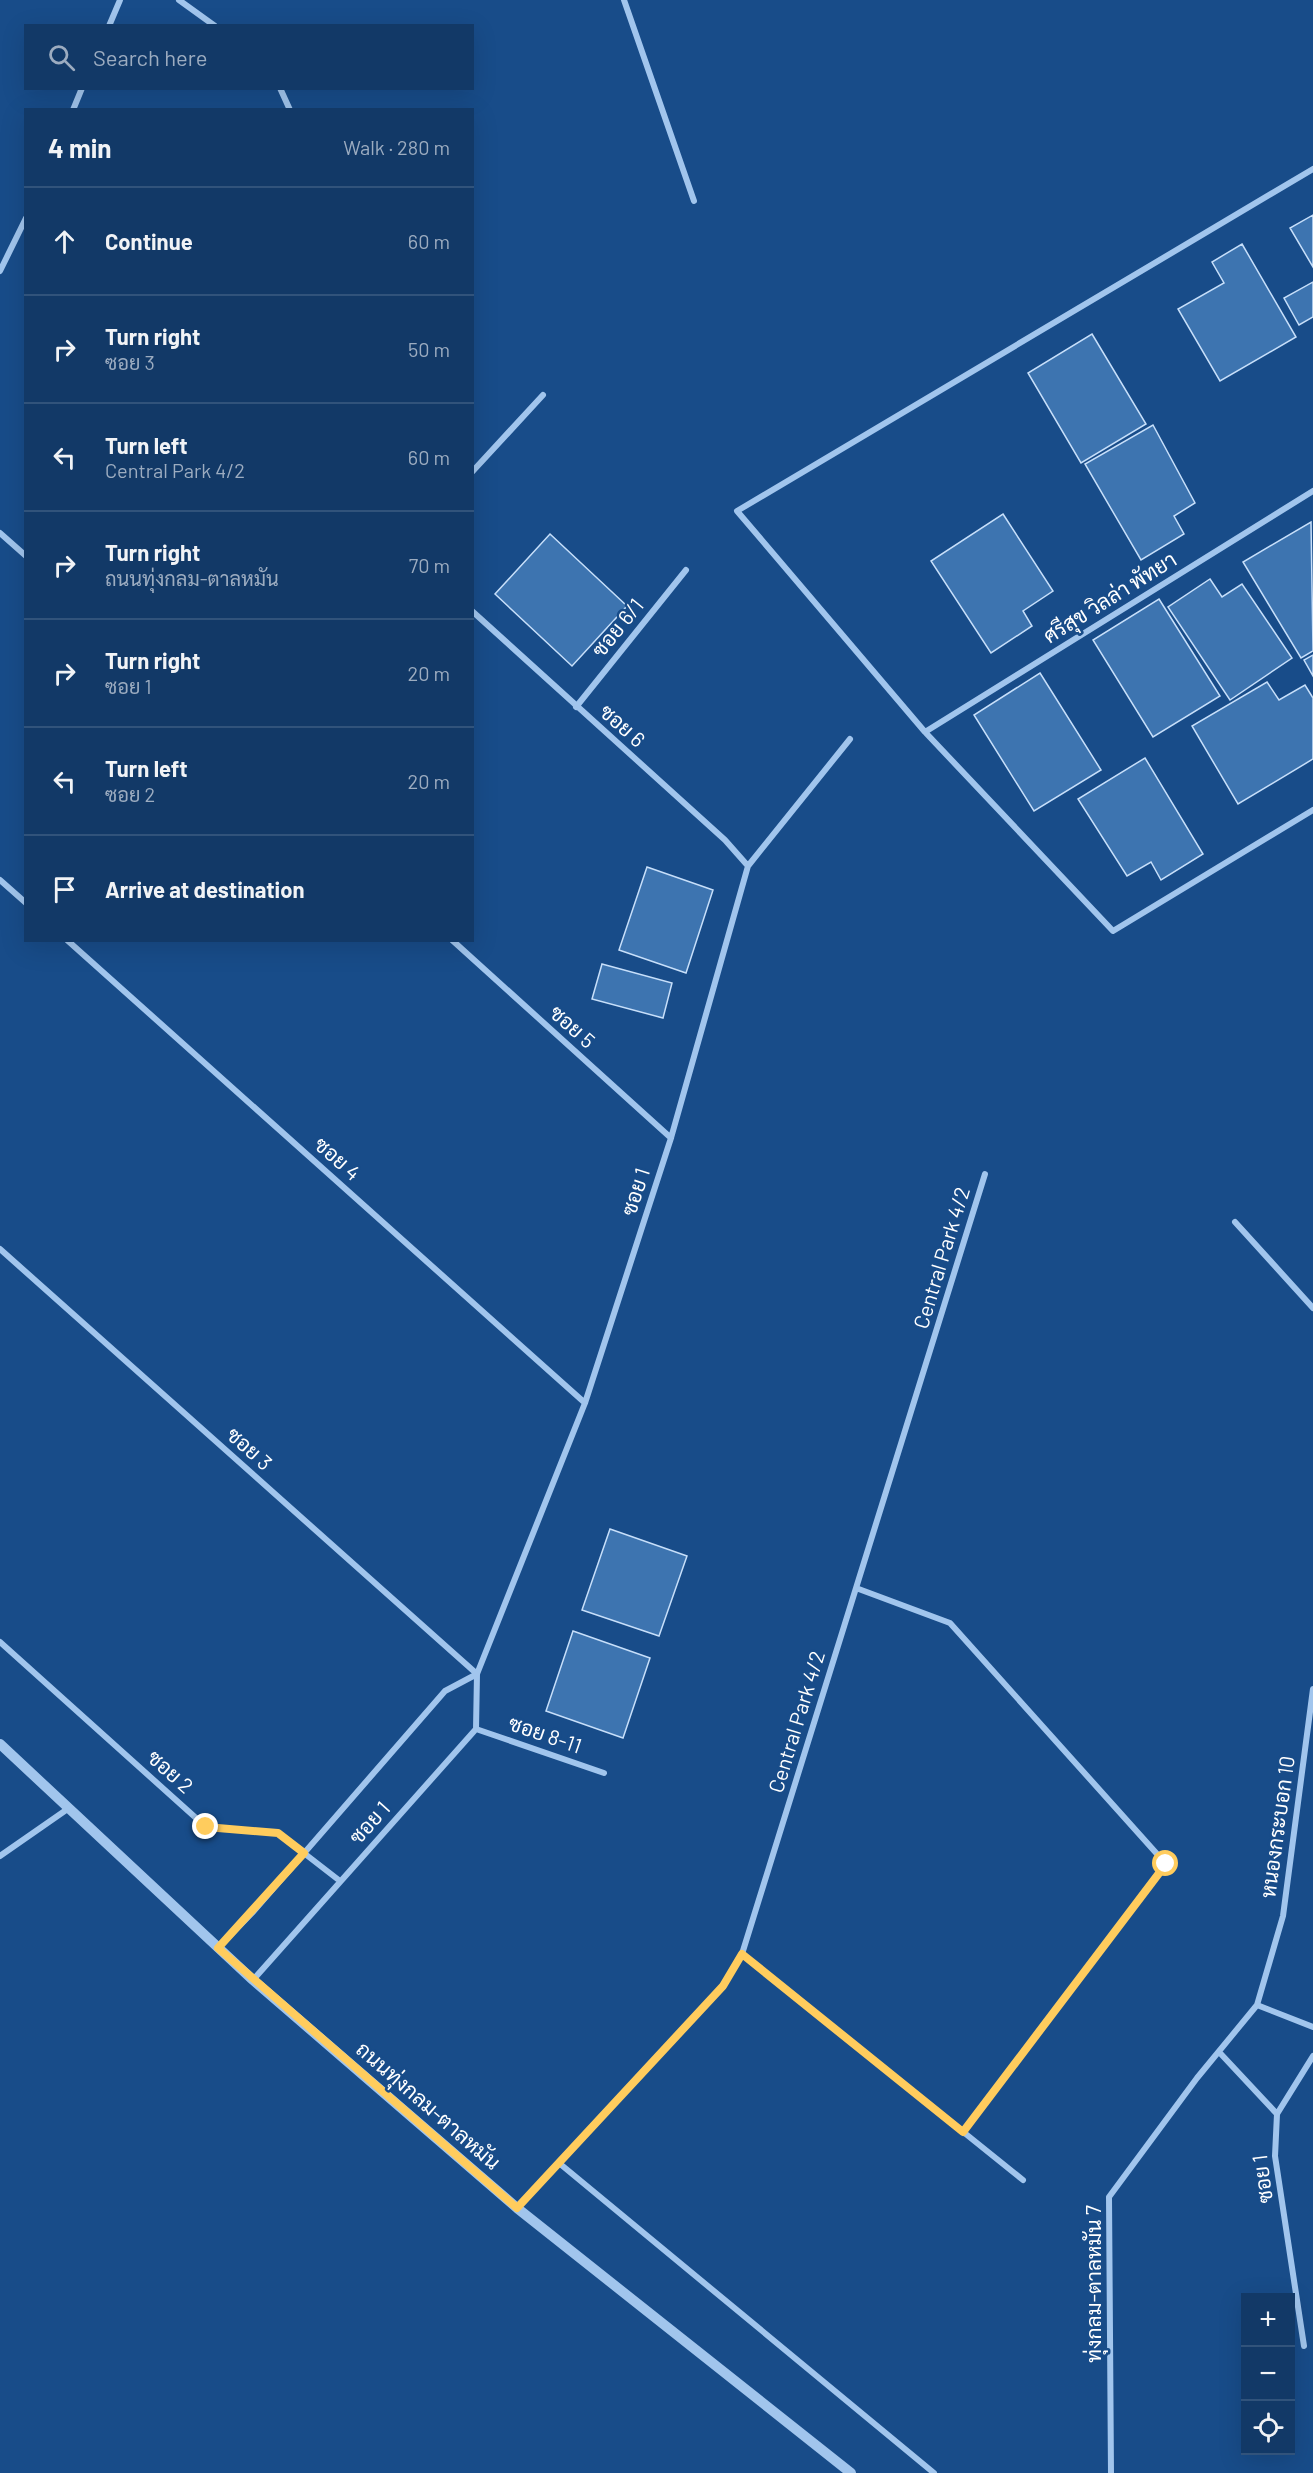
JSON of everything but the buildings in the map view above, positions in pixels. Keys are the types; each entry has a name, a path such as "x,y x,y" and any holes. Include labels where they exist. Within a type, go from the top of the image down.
{"street":[{"path":"110,24 120,0"},
{"path":"179,0 212,24"},
{"path":"624,0 694,201"},
{"path":"74,108 81,90"},
{"path":"281,90 289,108"},
{"path":"1313,169 737,511 925,732 1113,932 1313,810"},
{"path":"0,271 24,222"},
{"path":"474,470 543,395"},
{"name":"ศรีสุข วิลล่า พัทยา","path":"925,732 1313,491"},
{"path":"0,532 24,553"},
{"name":"ซอย 6/1","path":"576,707 686,570"},
{"name":"ซอย 6","path":"474,613 725,840 748,866"},
{"name":"ซอย 1","path":"253,1980 476,1728 477,1674 585,1403 671,1138 748,866 850,739"},
{"path":"0,880 24,901"},
{"name":"ซอย 4","path":"69,942 585,1403"},
{"name":"ซอย 5","path":"454,942 671,1138"},
{"name":"Central Park 4/2","path":"517,2208 723,1986 742,1954 985,1174"},
{"path":"1235,1222 1313,1308"},
{"name":"ซอย 3","path":"0,1249 477,1674"},
{"path":"856,1588 950,1623 1166,1864 963,2132"},
{"name":"ซอย 2","path":"0,1642 206,1827 278,1833 340,1881"},
{"name":"ซอย 1","path":"218,1948 446,1691 477,1674"},
{"name":"หนองกระบอก 10","path":"1270,1968 1283,1916 1313,1689"},
{"name":"ซอย 8-11","path":"476,1728 604,1773"},
{"name":"ถนนทุ่งกลม-ตาลหมัน","path":"0,1744 253,1980 517,2208 851,2473"},
{"path":"0,1856 69,1808"},
{"path":"742,1954 1023,2180"},
{"name":"ทุ่งกลม-ตาลหมัน 7","path":"1111,2473 1109,2197 1197,2078 1220,2053 1257,2005 1270,1968"},
{"path":"1257,2005 1313,2027"},
{"path":"1220,2053 1277,2114 1313,2056"},
{"name":"ซอย 1","path":"1277,2114 1275,2156 1304,2346"},
{"path":"559,2163 934,2473"}],"route":[{"path":"206,1827 278,1833 304,1853 218,1948 517,2208 723,1986 742,1954 963,2132 1166,1864"}]}
